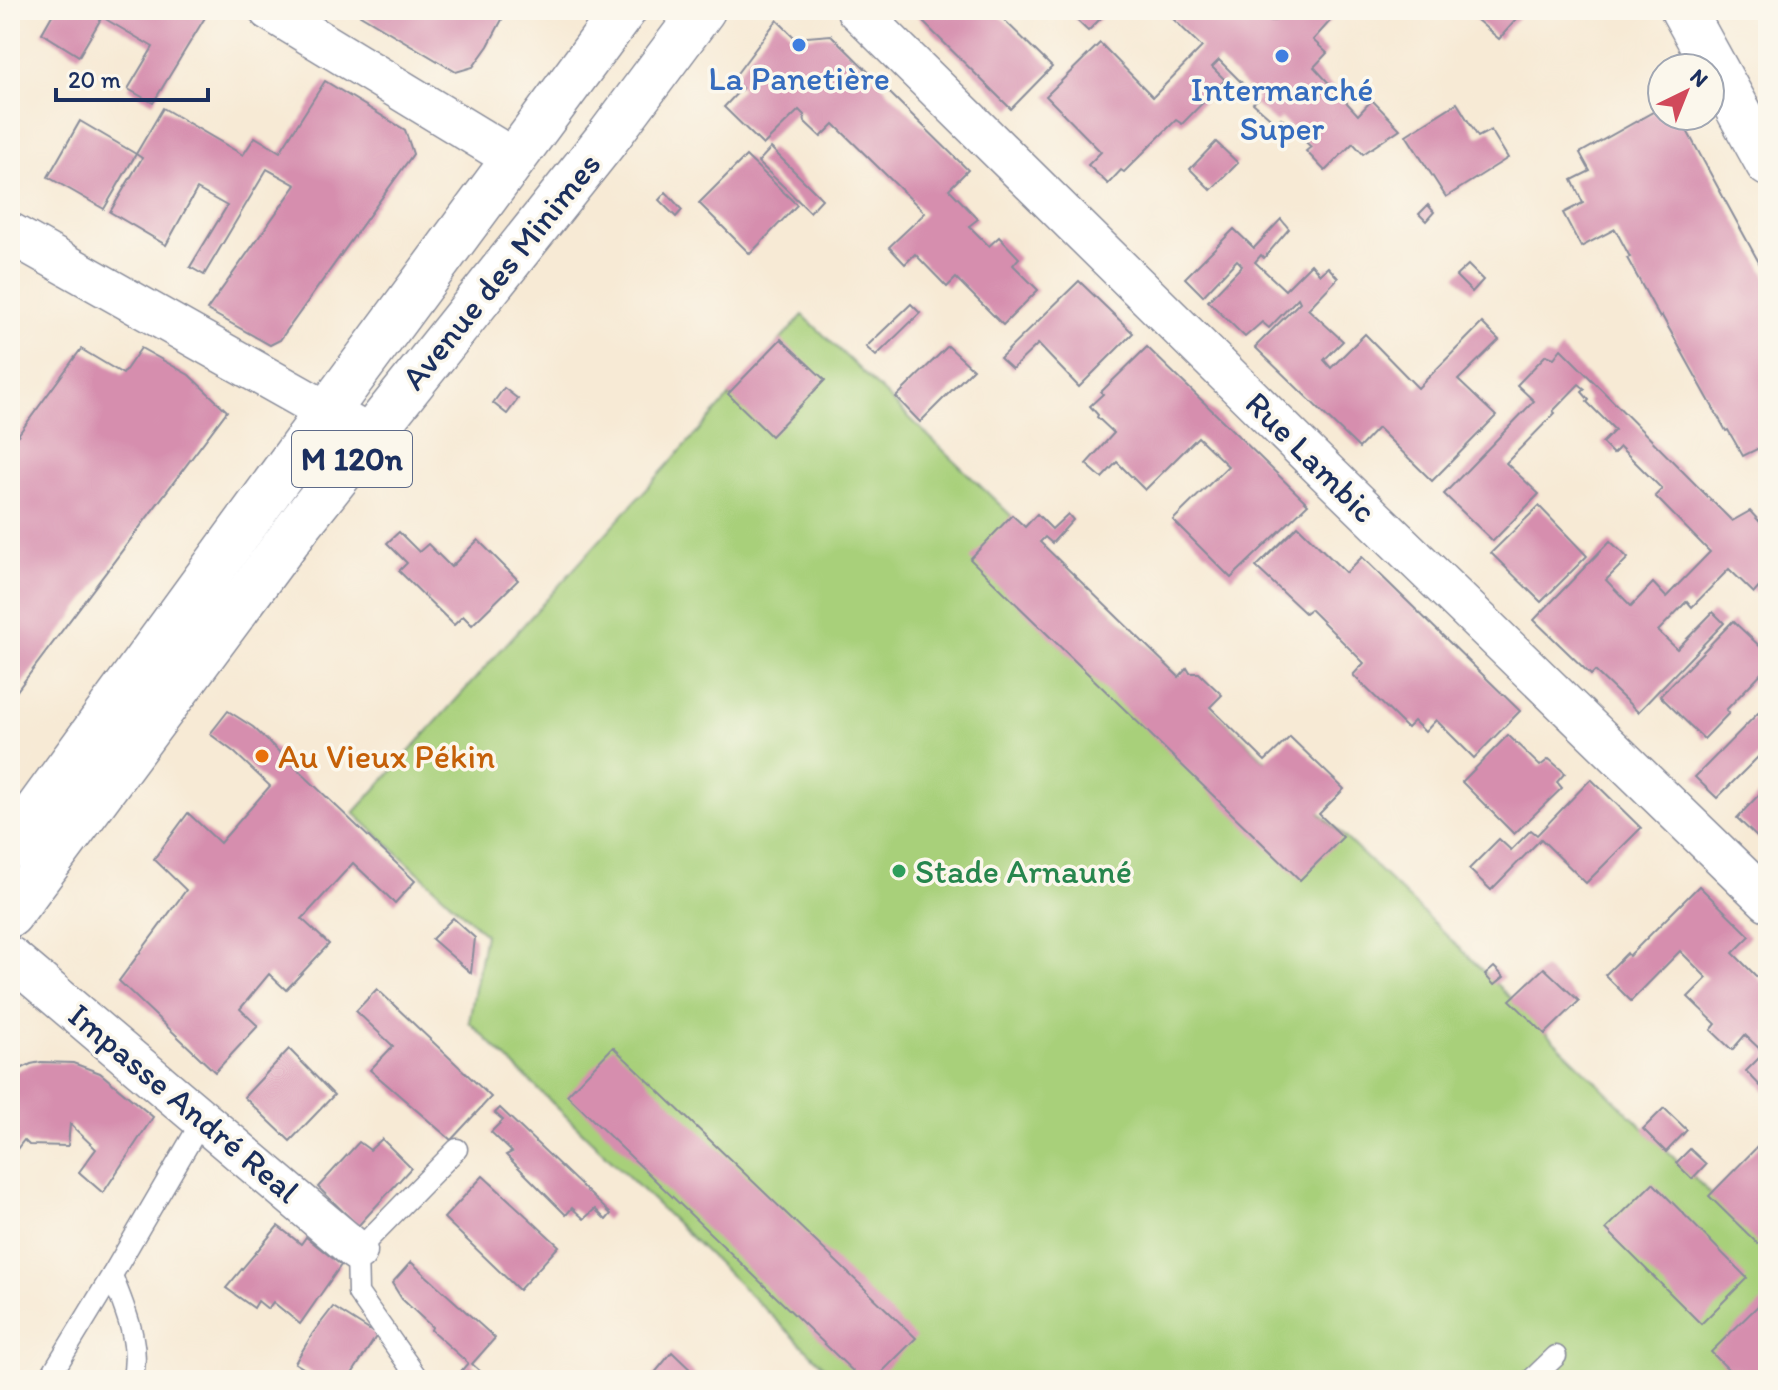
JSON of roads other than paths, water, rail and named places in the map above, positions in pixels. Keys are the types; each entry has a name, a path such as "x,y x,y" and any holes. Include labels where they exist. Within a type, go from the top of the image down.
{"main road":[{"name":"Avenue des Minimes","path":"10,847 624,10"},
{"name":"Avenue des Minimes","path":"10,915 303,520 606,140 703,10"},
{"path":"1683,10 1768,164"}],"street":[{"path":"269,10 514,159"},
{"name":"Rue Lambic","path":"857,10 1768,901"},
{"path":"10,233 370,436"},
{"name":"Impasse André Real","path":"10,957 357,1251"}],"lane":[{"path":"1265,10 1273,10"},
{"path":"48,1380 203,1119"},
{"path":"419,1380 358,1293 357,1251 457,1149"},
{"path":"112,1275 133,1335 136,1364 132,1380"},
{"path":"1531,1380 1556,1356"}],"place":[{"name":"La Panetière","path":"799,45"},
{"name":"Intermarché Super","path":"1282,56"},
{"name":"Au Vieux Pékin","path":"262,756"},
{"name":"Stade Arnauné","path":"899,871"}]}
